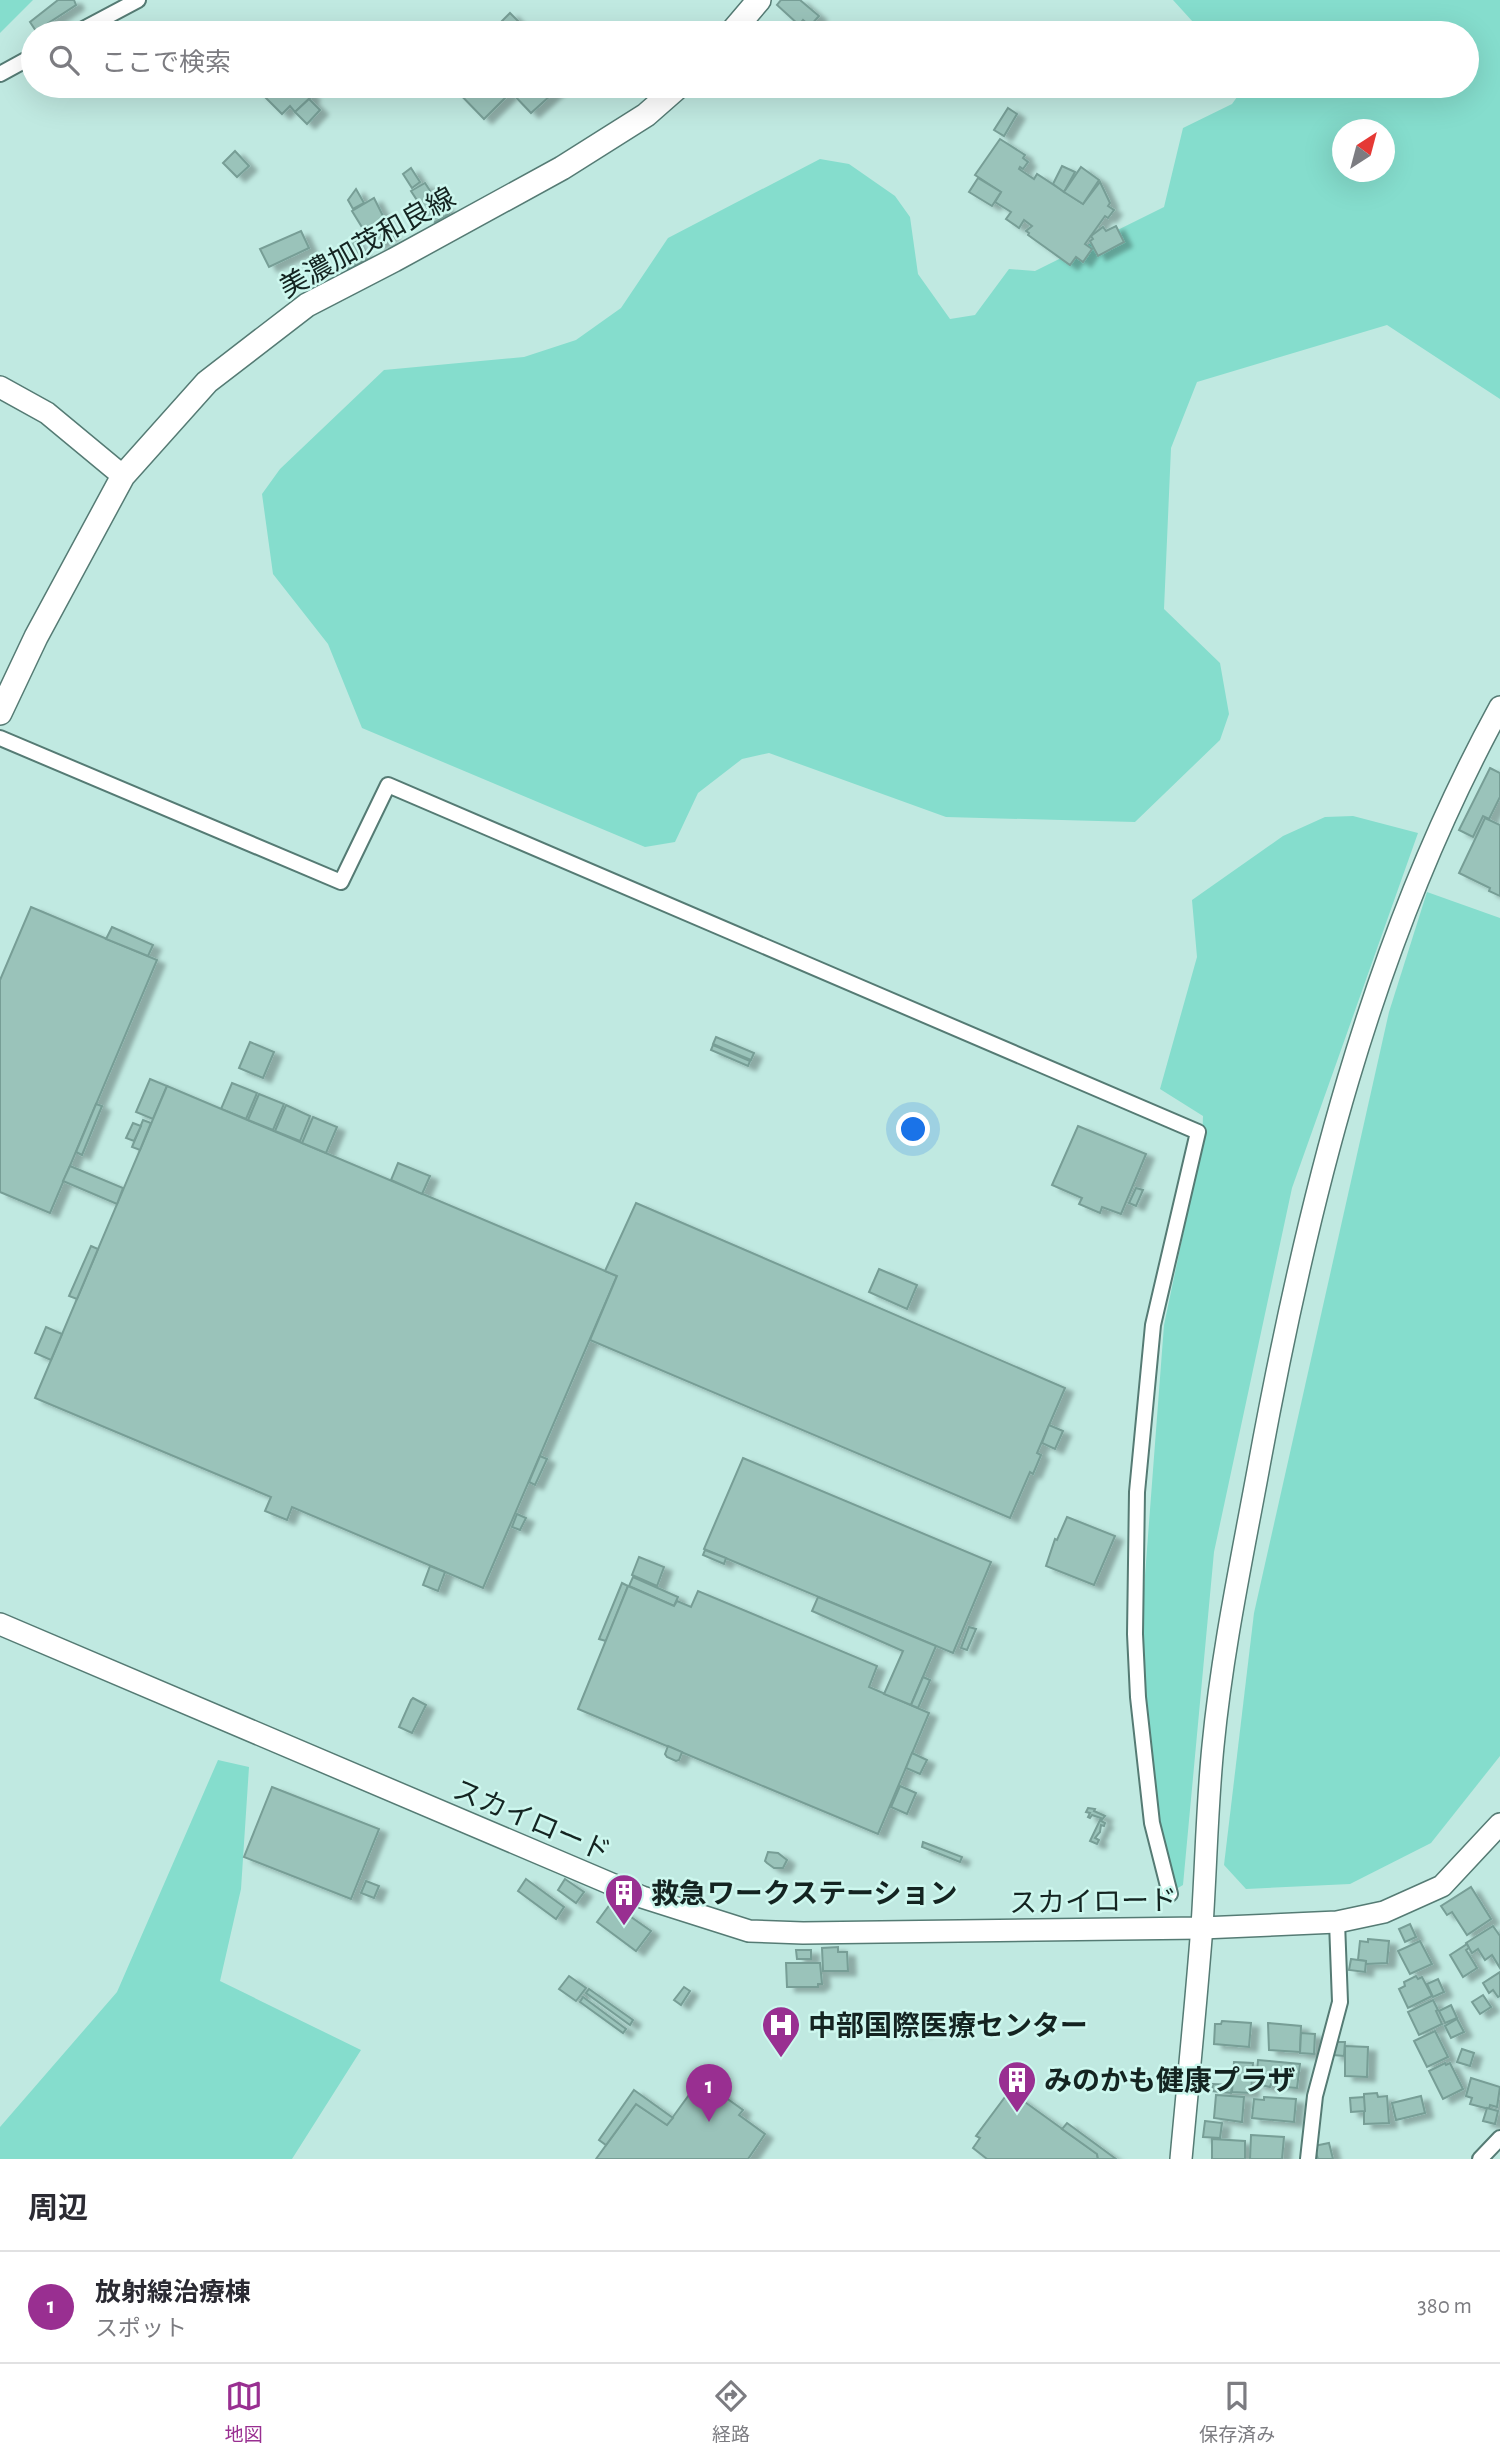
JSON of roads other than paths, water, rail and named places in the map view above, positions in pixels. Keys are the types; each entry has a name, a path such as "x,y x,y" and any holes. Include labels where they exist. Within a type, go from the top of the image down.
{"main road":[{"path":"741,21 759,0"},
{"name":"美濃加茂和良線","path":"0,713 36,637 123,476 207,382 307,304 406,254 562,168 646,115 665,98"}],"street":[{"path":"99,21 138,0"},
{"path":"0,74 21,63"},
{"path":"0,387 47,413 123,476"},
{"path":"1181,2159 1202,1928 1212,1749 1235,1586 1282,1341 1326,1153 1393,940 1440,832 1500,707"},
{"path":"0,737 341,882 388,785 1198,1132 1153,1325 1138,1492 1135,1634 1138,1697 1152,1823 1170,1894"},
{"name":"スカイロード","path":"0,1624 642,1897 750,1931 803,1933 1202,1928 1337,1922 1384,1912 1442,1886 1500,1824"},
{"path":"1308,2159 1315,2096 1340,2002 1337,1922"},
{"path":"1480,2159 1500,2139"}],"place":[{"name":"救急ワークステーション","path":"624,1927"},
{"name":"中部国際医療センター","path":"781,2059"},
{"name":"みのかも健康プラザ","path":"1017,2114"},
{"name":"放射線治療棟","path":"709,2122"}]}
